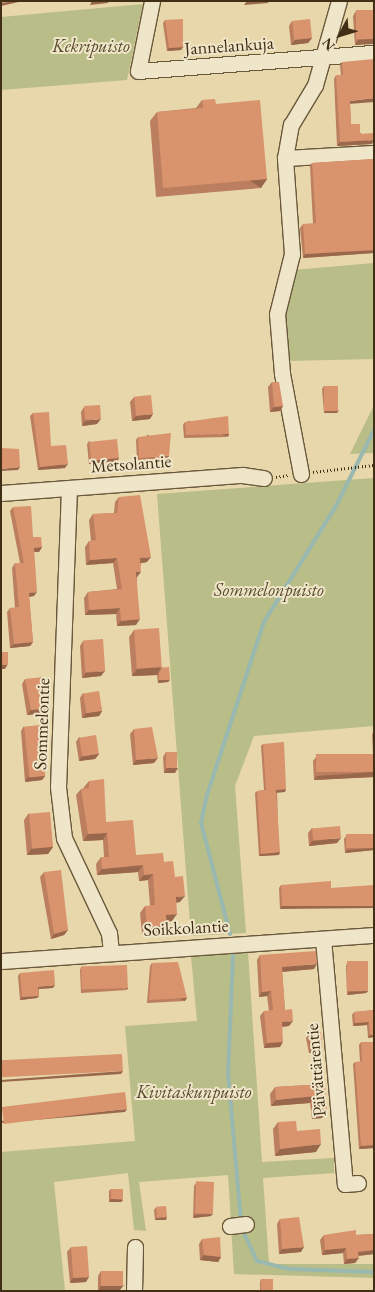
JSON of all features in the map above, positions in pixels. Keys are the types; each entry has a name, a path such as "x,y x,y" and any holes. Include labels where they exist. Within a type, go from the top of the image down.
{"street":[{"name":"Jannelankuja","path":"152,1 138,71 374,53"},
{"path":"301,474 282,373 277,314 292,254 285,158 291,125 314,85 339,1"},
{"path":"285,158 374,153"},
{"name":"Metsolantie","path":"1,493 242,475 264,478"},
{"name":"Sommelontie","path":"69,488 58,787 64,838 109,933 111,951"},
{"name":"Soikkolantie","path":"1,961 111,951 374,936"},
{"name":"Päivättärentie","path":"324,939 345,1184 358,1183"},
{"path":"230,1226 246,1224"},
{"path":"134,1291 135,1247"}],"path":[{"path":"347,468 374,464"}],"green space":[{"name":"Kekripuisto","path":"143,4 127,80 1,90 1,17"},
{"path":"374,263 374,359 286,361 284,307 293,270"},
{"path":"374,405 374,453 350,454"},
{"name":"Sommelonpuisto","path":"374,478 374,726 254,736 235,786 246,933 191,936 157,494"},
{"name":"Kivitaskunpuisto","path":"248,952 262,1162 334,1158 334,1173 263,1178 269,1264 374,1264 374,1278 234,1274 228,1175 139,1182 146,1231 134,1230 128,1173 54,1182 65,1291 1,1291 1,1152 135,1141 125,1026 197,1021 191,956"}],"building":[{"path":"356,10 374,10 374,39 356,39"},
{"path":"183,19 183,47 169,48 165,20"},
{"path":"310,19 312,38 294,40 292,21"},
{"path":"374,59 374,98 350,101 351,124 360,124 360,134 374,133 374,140 340,142 336,75 343,75 342,62"},
{"path":"215,99 216,104 260,100 267,179 163,188 157,112 203,108 202,100"},
{"path":"374,159 374,250 305,254 303,224 316,223 312,163"},
{"path":"272,382 279,382 283,406 274,407"},
{"path":"324,386 338,386 338,411 324,411"},
{"path":"151,395 153,414 136,416 134,397"},
{"path":"100,405 101,419 85,420 84,406"},
{"path":"49,412 51,446 66,445 68,464 40,467 33,413"},
{"path":"228,416 229,434 186,435 185,422"},
{"path":"171,433 169,456 139,458 138,437"},
{"path":"117,439 119,458 91,461 89,442"},
{"path":"1,448 19,449 20,467 1,469"},
{"path":"140,495 151,557 140,558 141,572 136,572 140,619 121,621 120,608 89,610 88,592 122,589 117,558 90,560 89,541 96,540 93,514 117,513 119,497"},
{"path":"31,506 33,537 41,537 42,547 34,548 37,592 29,593 33,642 14,644 10,608 19,607 15,563 24,563 13,507"},
{"path":"159,628 162,667 137,669 134,630"},
{"path":"103,639 105,671 85,672 83,640"},
{"path":"1,652 8,652 8,665 1,665"},
{"path":"169,667 170,680 159,680 159,672 162,668"},
{"path":"43,677 50,708 31,710 25,679"},
{"path":"99,691 102,711 86,713 83,694"},
{"path":"40,725 45,776 29,777 24,727"},
{"path":"152,727 158,758 136,760 134,729"},
{"path":"96,735 99,754 82,756 79,738"},
{"path":"284,742 286,789 276,790 280,852 261,854 257,791 266,790 263,744"},
{"path":"166,752 177,752 177,768 166,768"},
{"path":"316,754 374,754 374,772 316,772"},
{"path":"104,779 106,822 133,820 136,855 163,853 164,862 173,861 175,877 183,876 185,896 176,897 177,914 166,915 167,925 147,927 145,906 155,905 153,874 144,875 143,865 102,869 101,857 109,857 107,833 88,834 81,789 89,788 89,781"},
{"path":"50,812 53,847 32,849 29,814"},
{"path":"340,826 341,838 313,840 312,828"},
{"path":"346,834 374,834 374,848 346,848"},
{"path":"61,870 68,930 54,934 44,872"},
{"path":"331,881 331,888 374,885 374,906 282,906 281,885"},
{"path":"316,951 317,964 282,967 285,1010 292,1009 293,1021 282,1022 283,1042 267,1043 264,1011 273,1010 271,991 262,992 260,955"},
{"path":"347,961 368,961 368,991 347,991"},
{"path":"178,962 187,998 149,1000 152,963"},
{"path":"127,965 128,988 82,990 81,967"},
{"path":"54,970 55,985 38,987 39,996 22,997 20,973"},
{"path":"374,1010 374,1035 370,1035 369,1022 355,1023 354,1012"},
{"path":"321,1032 322,1047 311,1048 310,1033"},
{"path":"361,1042 374,1042 374,1145 361,1146 355,1062 362,1061"},
{"path":"122,1054 123,1071 2,1077 1,1060"},
{"path":"325,1084 327,1111 317,1112 315,1096 276,1100 275,1087"},
{"path":"125,1092 127,1109 4,1124 2,1107"},
{"path":"296,1121 297,1131 320,1129 321,1144 280,1149 278,1122"},
{"path":"196,1181 214,1182 213,1214 195,1213"},
{"path":"111,1189 123,1189 123,1199 111,1199"},
{"path":"166,1206 167,1217 157,1218 156,1207"},
{"path":"299,1217 304,1247 282,1249 280,1219"},
{"path":"356,1230 356,1235 374,1234 374,1250 358,1252 359,1258 347,1259 346,1248 325,1250 324,1235"},
{"path":"220,1237 221,1257 204,1255 202,1239"},
{"path":"87,1246 89,1277 73,1278 71,1247"},
{"path":"101,1271 123,1271 123,1286 101,1286"},
{"path":"261,1279 273,1279 273,1291 261,1291"}],"waterway":[{"path":"230,934 201,823 207,795 264,622 336,506 374,430"},
{"path":"233,955 228,1073 241,1222"},
{"path":"242,1229 257,1261 289,1269 374,1272"}]}
